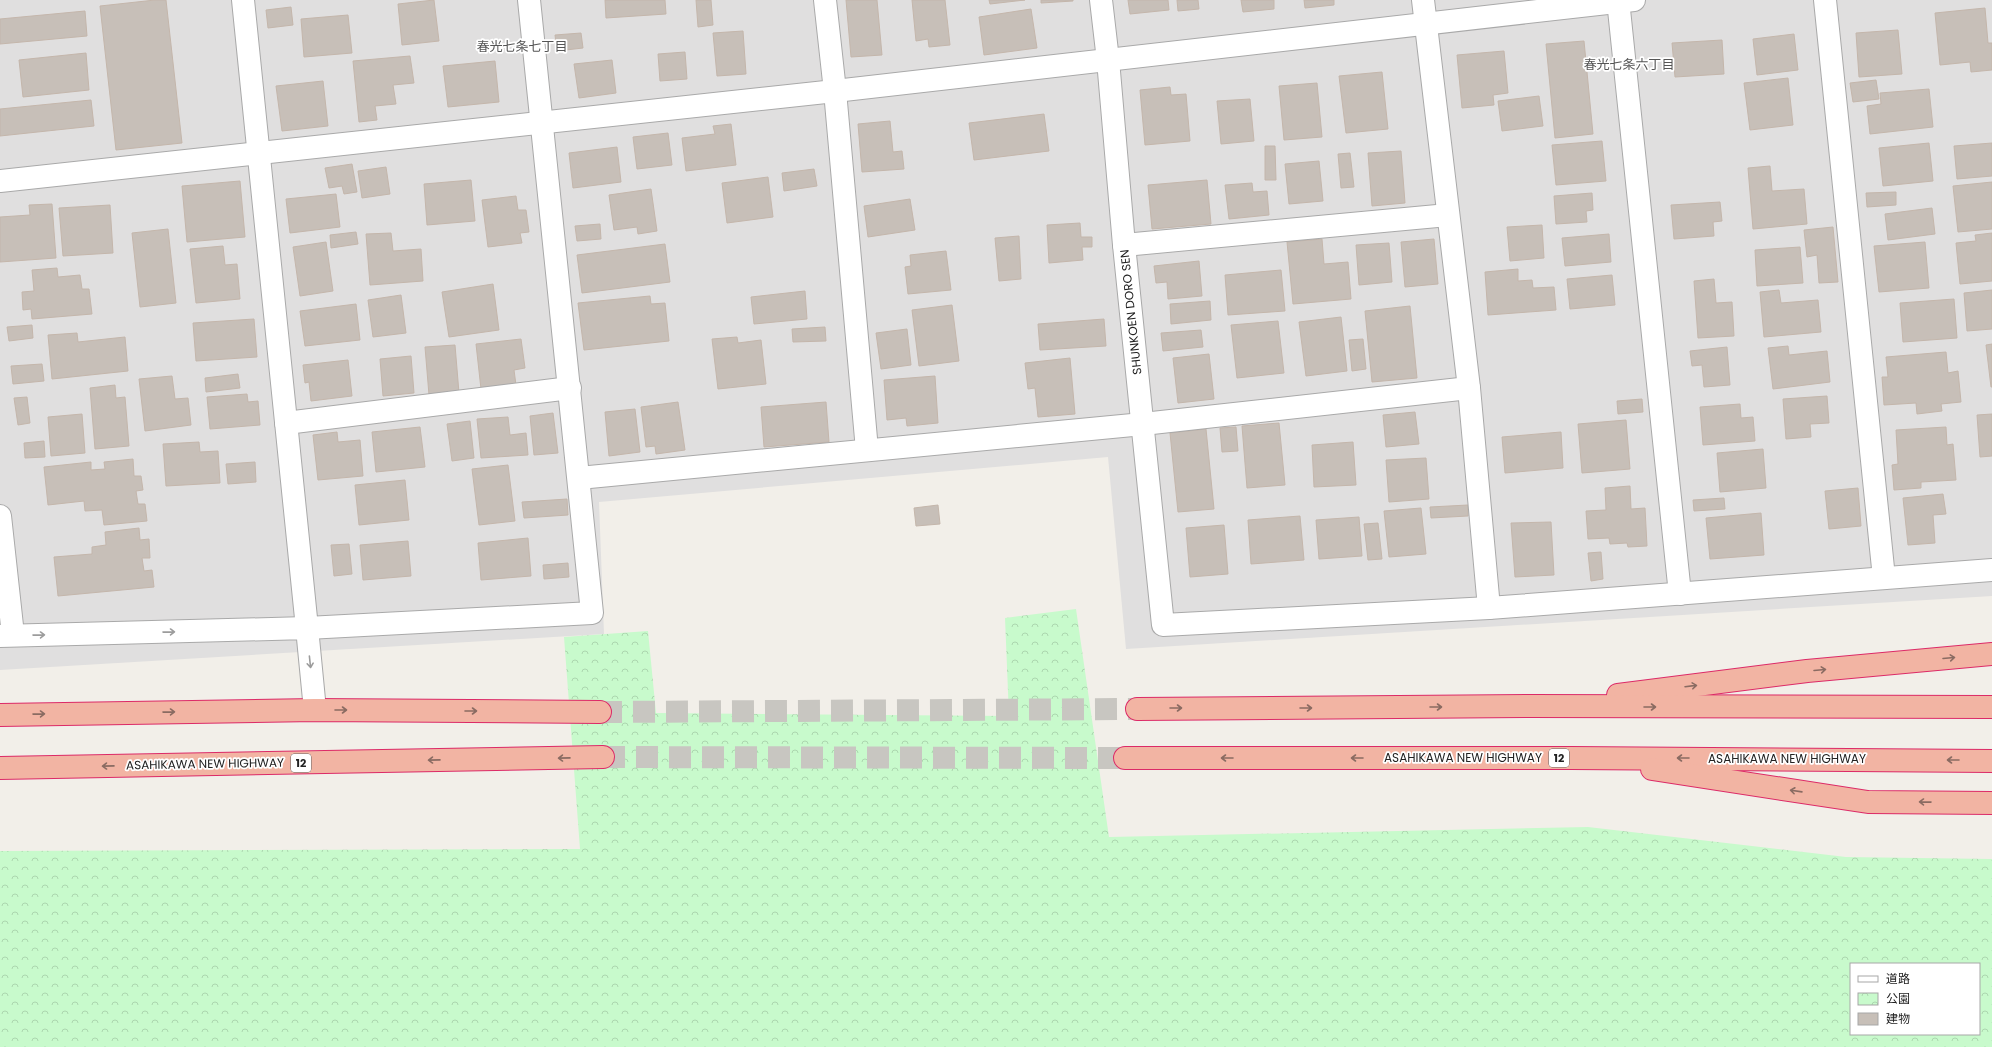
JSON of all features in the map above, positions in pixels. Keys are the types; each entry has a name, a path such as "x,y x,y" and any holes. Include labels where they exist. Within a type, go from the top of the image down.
{"highway":[{"path":"1527,706 1807,671 1992,654"},
{"path":"1137,709 1527,706 1992,707"},
{"path":"0,715 315,710 600,712"},
{"name":"ASAHIKAWA NEW HIGHWAY","path":"0,768 603,757"},
{"name":"ASAHIKAWA NEW HIGHWAY","path":"1125,758 1572,758 1992,761"},
{"name":"12","path":"1572,758 1868,802 1992,803"}],"street":[{"path":"243,0 315,710"},
{"path":"0,516 7,635 307,628 592,614 529,0"},
{"path":"825,0 835,91 867,450"},
{"name":"SHUNKOEN DORO SEN","path":"1101,0 1163,625 1489,608"},
{"path":"1423,0 1469,388 1489,608 1992,570"},
{"path":"1825,0 1884,578"},
{"path":"0,181 835,91 1623,1 1680,594"},
{"path":"1124,244 1448,215"},
{"path":"286,423 570,388"},
{"path":"579,478 1143,424 1469,388"}],"shaded area":[{"path":"0,0 1992,0 1992,596 1126,649 1108,457 599,502 604,634 0,670"}],"green space":[{"path":"1076,609 1109,837 1588,827 1846,857 1992,859 1992,1047 0,1047 0,851 580,849 564,637 648,631 656,713 1009,716 1005,618"}],"building":[{"path":"166,0 182,143 116,150 100,6"},
{"path":"434,0 439,41 402,45 398,4"},
{"path":"605,0 665,0 666,14 606,18"},
{"path":"696,0 711,0 713,25 698,27"},
{"path":"846,0 877,0 882,55 851,57"},
{"path":"912,0 945,0 950,45 929,47 928,39 916,41"},
{"path":"989,0 1025,0 990,4"},
{"path":"1041,0 1073,0 1073,1 1041,3"},
{"path":"1128,0 1168,0 1169,10 1130,14"},
{"path":"1177,0 1198,0 1199,9 1178,11"},
{"path":"1241,0 1274,0 1274,9 1243,12"},
{"path":"1304,0 1334,0 1334,5 1305,8"},
{"path":"291,7 293,25 268,28 266,10"},
{"path":"1985,8 1988,43 1992,43 1992,70 1971,72 1970,62 1940,65 1935,13"},
{"path":"1031,9 1037,48 984,55 979,17"},
{"path":"85,11 87,36 0,44 0,19"},
{"path":"348,15 352,53 304,57 301,19"},
{"path":"1898,30 1902,74 1859,77 1856,33"},
{"path":"743,31 746,74 717,76 713,33"},
{"path":"581,33 583,48 557,51 555,35"},
{"path":"1794,34 1798,70 1757,75 1753,39"},
{"path":"1722,40 1724,74 1675,77 1672,43"},
{"path":"1584,41 1593,134 1555,138 1546,44"},
{"path":"1504,51 1508,93 1493,95 1494,105 1462,108 1457,55"},
{"path":"685,52 687,79 660,81 658,54"},
{"path":"86,53 89,90 23,97 19,60"},
{"path":"410,56 414,83 393,85 396,104 375,106 377,120 359,122 353,61"},
{"path":"612,60 616,93 579,98 574,64"},
{"path":"495,61 499,102 448,107 443,66"},
{"path":"1382,72 1388,129 1346,133 1339,76"},
{"path":"1788,78 1793,125 1750,130 1744,83"},
{"path":"1876,80 1879,99 1853,102 1850,83"},
{"path":"323,81 328,126 282,131 276,86"},
{"path":"1317,83 1322,137 1284,140 1279,86"},
{"path":"1170,87 1171,95 1186,94 1190,141 1145,145 1140,90"},
{"path":"1929,89 1933,127 1870,134 1867,106 1881,104 1880,93"},
{"path":"1539,96 1543,126 1502,131 1498,101"},
{"path":"1250,99 1254,141 1221,144 1217,101"},
{"path":"91,100 94,126 0,136 0,109"},
{"path":"1044,114 1049,151 974,160 969,123"},
{"path":"890,121 893,152 902,151 904,169 862,172 858,124"},
{"path":"731,124 736,165 686,171 682,138 715,134 713,126"},
{"path":"668,133 672,165 637,169 633,137"},
{"path":"1602,141 1606,181 1556,185 1552,145"},
{"path":"1929,143 1933,181 1883,186 1879,148"},
{"path":"1992,143 1992,176 1957,179 1954,146"},
{"path":"1265,146 1275,146 1276,180 1265,180"},
{"path":"617,147 621,182 573,188 569,153"},
{"path":"1401,151 1405,203 1372,206 1368,153"},
{"path":"1350,153 1354,187 1341,188 1338,154"},
{"path":"1319,161 1323,201 1289,204 1285,164"},
{"path":"352,164 357,192 344,194 342,186 329,188 325,168"},
{"path":"1770,166 1772,191 1804,189 1807,224 1753,229 1748,168"},
{"path":"386,167 390,194 362,198 358,171"},
{"path":"814,169 817,186 784,191 782,173"},
{"path":"768,177 773,217 727,223 722,183"},
{"path":"471,180 475,221 427,225 424,184"},
{"path":"1207,180 1211,224 1152,229 1148,185"},
{"path":"240,181 245,237 187,242 182,186"},
{"path":"1992,182 1992,229 1958,232 1953,186"},
{"path":"1252,183 1253,192 1267,191 1269,215 1229,219 1225,185"},
{"path":"651,189 657,231 638,234 637,227 614,230 609,195"},
{"path":"1896,192 1896,205 1867,207 1866,193"},
{"path":"1592,193 1593,210 1586,211 1587,222 1556,224 1554,196"},
{"path":"336,194 340,227 290,233 286,199"},
{"path":"516,196 518,210 526,210 529,232 520,233 522,243 488,247 482,200"},
{"path":"910,199 915,230 868,237 864,206"},
{"path":"1720,202 1722,221 1713,222 1714,236 1674,239 1671,205"},
{"path":"52,204 56,258 0,262 0,217 30,215 29,205"},
{"path":"110,205 113,253 63,256 59,208"},
{"path":"1932,208 1935,234 1888,240 1885,214"},
{"path":"1080,223 1081,237 1092,237 1092,247 1082,247 1083,260 1049,263 1047,225"},
{"path":"600,224 601,239 577,241 575,226"},
{"path":"1542,225 1544,258 1510,261 1507,227"},
{"path":"1833,227 1838,282 1819,283 1817,255 1807,257 1804,230"},
{"path":"168,229 176,303 140,307 132,233"},
{"path":"356,232 358,244 331,248 330,235"},
{"path":"391,233 393,251 421,249 423,281 370,285 366,234"},
{"path":"1992,233 1992,281 1960,284 1956,243 1976,241 1975,235"},
{"path":"1609,234 1611,262 1565,266 1562,238"},
{"path":"1019,236 1021,279 999,281 995,238"},
{"path":"1322,239 1324,264 1348,262 1351,299 1293,304 1287,242"},
{"path":"1434,239 1438,284 1405,287 1401,242"},
{"path":"326,242 333,291 300,296 293,247"},
{"path":"1925,242 1929,288 1879,292 1874,246"},
{"path":"1389,243 1392,282 1359,285 1356,245"},
{"path":"665,244 670,282 582,293 577,255"},
{"path":"223,246 225,265 237,264 240,299 196,303 190,249"},
{"path":"1800,247 1803,283 1757,286 1755,250"},
{"path":"946,251 951,290 908,294 905,267 911,266 910,255"},
{"path":"1199,261 1202,296 1168,299 1167,282 1156,283 1154,266"},
{"path":"57,268 58,277 80,275 82,289 89,289 92,314 32,319 31,309 23,310 22,292 34,291 32,270"},
{"path":"1518,269 1518,281 1532,280 1533,288 1554,287 1556,310 1488,315 1485,272"},
{"path":"1281,270 1285,311 1228,315 1225,275"},
{"path":"1612,275 1615,305 1570,309 1567,279"},
{"path":"1714,279 1716,303 1732,302 1734,336 1698,338 1694,281"},
{"path":"493,284 499,330 449,337 442,292"},
{"path":"1779,290 1781,303 1818,300 1821,332 1764,337 1760,292"},
{"path":"1992,290 1992,329 1967,331 1964,293"},
{"path":"805,291 807,319 754,324 751,297"},
{"path":"401,295 406,333 373,337 368,300"},
{"path":"650,296 651,304 665,303 669,341 584,350 578,303"},
{"path":"1954,299 1957,338 1903,342 1900,303"},
{"path":"1210,301 1211,320 1171,324 1170,304"},
{"path":"356,304 360,340 305,346 300,311"},
{"path":"952,305 959,361 919,366 912,310"},
{"path":"1410,306 1417,378 1372,382 1365,311"},
{"path":"1341,317 1347,371 1306,376 1299,322"},
{"path":"254,319 257,357 196,361 193,323"},
{"path":"1104,319 1106,346 1040,350 1038,324"},
{"path":"1278,321 1284,373 1237,378 1231,325"},
{"path":"32,325 33,338 9,341 7,327"},
{"path":"825,327 826,341 793,342 792,329"},
{"path":"907,329 911,365 881,369 876,333"},
{"path":"1201,330 1203,347 1163,351 1161,333"},
{"path":"77,333 78,342 125,337 128,371 52,379 48,335"},
{"path":"737,337 738,343 761,340 766,384 718,389 712,339"},
{"path":"521,339 525,368 514,370 516,385 481,389 476,344"},
{"path":"1363,339 1366,369 1352,371 1349,340"},
{"path":"1992,344 1992,387 1991,387 1986,345"},
{"path":"455,345 459,393 429,395 425,347"},
{"path":"1788,346 1789,355 1827,351 1830,382 1773,389 1768,348"},
{"path":"1727,347 1730,385 1704,387 1702,365 1692,366 1690,351"},
{"path":"1946,352 1948,373 1958,371 1961,402 1941,404 1942,411 1917,414 1916,403 1884,405 1882,377 1888,377 1886,357"},
{"path":"1209,354 1214,399 1178,403 1173,358"},
{"path":"411,356 414,393 383,396 380,359"},
{"path":"1070,358 1075,414 1038,417 1035,388 1028,389 1025,363"},
{"path":"348,360 352,396 311,401 309,382 305,383 303,365"},
{"path":"42,364 44,381 13,384 11,366"},
{"path":"238,374 240,388 206,392 205,378"},
{"path":"172,376 175,399 188,398 191,425 145,431 139,379"},
{"path":"935,376 938,423 907,426 906,418 887,420 884,380"},
{"path":"115,385 116,398 125,397 129,446 95,449 90,388"},
{"path":"247,394 248,402 258,401 260,425 210,429 207,397"},
{"path":"1827,396 1829,423 1810,424 1811,437 1786,439 1783,399"},
{"path":"27,397 30,423 18,425 14,398"},
{"path":"1642,399 1643,412 1618,414 1617,401"},
{"path":"678,402 685,450 656,454 655,446 646,447 641,407"},
{"path":"826,402 829,442 764,447 761,407"},
{"path":"1740,404 1741,418 1753,417 1755,441 1703,445 1700,407"},
{"path":"635,409 640,452 609,456 605,412"},
{"path":"1415,412 1419,444 1386,447 1383,415"},
{"path":"553,413 558,453 534,455 530,416"},
{"path":"82,414 85,453 51,456 48,417"},
{"path":"1992,414 1992,456 1980,457 1977,415"},
{"path":"508,417 510,435 526,433 528,455 481,458 477,419"},
{"path":"1626,420 1630,469 1582,473 1578,424"},
{"path":"470,421 474,458 452,461 447,424"},
{"path":"1279,423 1285,485 1247,488 1242,426"},
{"path":"420,427 425,467 376,472 372,432"},
{"path":"1236,427 1238,451 1222,452 1220,428"},
{"path":"1946,427 1947,445 1953,444 1956,480 1921,482 1921,488 1894,490 1892,465 1898,464 1896,430"},
{"path":"1206,429 1214,509 1178,512 1170,433"},
{"path":"337,432 338,442 360,440 363,476 318,480 313,435"},
{"path":"1561,432 1563,468 1505,473 1502,437"},
{"path":"44,441 45,457 25,458 24,443"},
{"path":"199,442 200,452 218,451 220,483 166,486 163,444"},
{"path":"1353,442 1356,485 1314,487 1312,445"},
{"path":"1763,449 1766,488 1720,492 1717,453"},
{"path":"1426,458 1429,499 1389,502 1386,460"},
{"path":"133,459 134,476 141,476 143,490 136,491 138,504 145,504 147,521 104,525 102,510 85,511 84,501 48,505 44,467 91,462 91,470 105,469 104,462"},
{"path":"255,462 256,482 228,484 226,464"},
{"path":"508,465 515,521 479,525 472,469"},
{"path":"405,480 409,520 359,525 355,485"},
{"path":"1630,486 1631,509 1645,508 1647,546 1628,547 1627,543 1610,544 1609,538 1588,539 1586,511 1606,510 1605,488"},
{"path":"1858,488 1861,526 1829,529 1825,491"},
{"path":"1943,494 1946,514 1933,515 1935,543 1908,545 1903,498"},
{"path":"1724,498 1725,509 1694,511 1693,500"},
{"path":"567,499 568,515 524,518 522,502"},
{"path":"938,505 940,524 916,526 914,508"},
{"path":"1468,505 1468,516 1431,518 1430,507"},
{"path":"1421,508 1426,554 1389,557 1384,511"},
{"path":"1761,513 1764,555 1710,559 1706,518"},
{"path":"1300,516 1304,560 1251,564 1248,520"},
{"path":"1359,517 1362,556 1319,559 1316,520"},
{"path":"1551,522 1554,575 1515,577 1511,523"},
{"path":"1378,523 1382,559 1368,560 1364,524"},
{"path":"1224,525 1228,574 1190,577 1186,528"},
{"path":"139,528 140,540 149,539 150,558 142,558 144,571 152,570 154,587 58,596 54,557 92,554 92,547 106,545 105,532"},
{"path":"528,538 531,576 481,580 478,543"},
{"path":"408,541 411,576 363,580 360,545"},
{"path":"349,544 352,574 334,576 331,545"},
{"path":"1601,552 1603,579 1591,581 1588,553"},
{"path":"568,563 569,577 544,579 543,565"}],"tunnel":[{"path":"600,712 1137,709"},
{"path":"603,757 1125,758"}],"district":[{"name":"春光七条七丁目","path":"522,46"},
{"name":"春光七条六丁目","path":"1629,64"}]}
